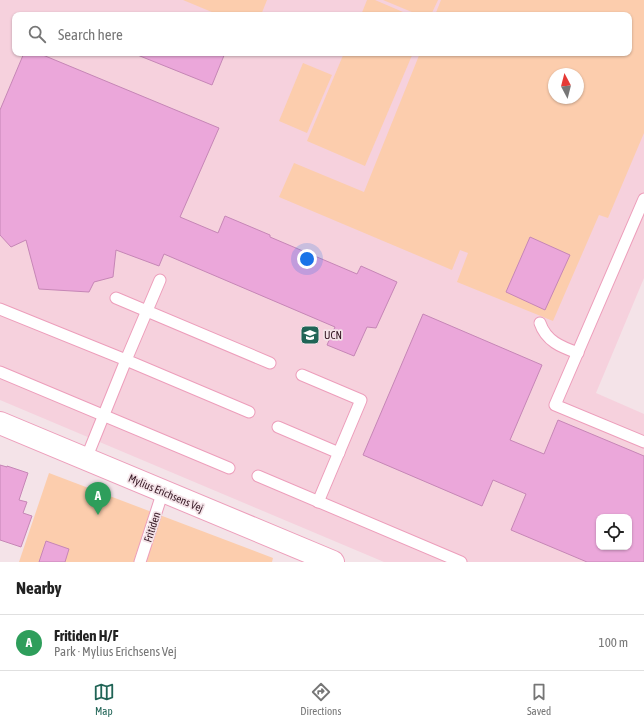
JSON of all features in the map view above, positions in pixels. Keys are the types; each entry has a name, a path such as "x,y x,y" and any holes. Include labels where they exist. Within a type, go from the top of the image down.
{"street":[{"name":"Mylius Erichsens Vej","path":"0,423 333,562"}],"lane":[{"path":"644,199 555,405 644,442"},
{"path":"86,459 160,280"},
{"path":"116,298 270,363"},
{"path":"0,309 249,412"},
{"path":"540,323 543,331 557,345 578,353"},
{"path":"0,372 229,468"},
{"path":"302,375 361,400 318,502"},
{"path":"278,427 339,453"},
{"path":"258,476 461,562"},
{"name":"Fritiden","path":"140,562 163,491"}],"shaded area":[{"name":"UCN","path":"0,0 644,0 644,278 596,393 644,414 644,562 384,562 0,400"},
{"path":"183,0 267,0 262,12 212,12"},
{"path":"367,0 375,0 403,12 362,12"},
{"path":"383,0 438,0 432,12 412,12"},
{"path":"441,0 644,0 644,133 608,218 599,215 553,321 457,282 468,253 460,250 452,270 279,197 294,163 364,192 419,56 632,56 632,12 436,12"},
{"path":"343,56 412,56 365,166 307,141"},
{"path":"303,63 332,75 307,133 279,121"},
{"path":"49,473 273,558 272,562 19,562"}],"building":[{"path":"23,56 45,56 219,128 180,217 218,233 225,216 357,274 361,266 397,282 376,328 367,327 354,356 327,345 335,327 164,254 159,266 116,250 113,277 94,282 89,292 39,289 26,240 11,247 0,235 0,110"},
{"path":"140,56 224,56 212,85"},
{"path":"530,237 570,255 545,310 506,292"},
{"path":"423,314 542,365 510,440 544,454 558,420 644,456 644,562 587,562 511,530 526,494 493,480 482,506 363,455"},
{"path":"0,465 28,473 19,500 27,502 23,513 32,516 21,547 0,540"},
{"path":"46,541 69,549 65,562 39,562"}],"place":[{"name":"UCN","path":"310,335"},
{"name":"Fritiden H/F","path":"98,515"}]}
